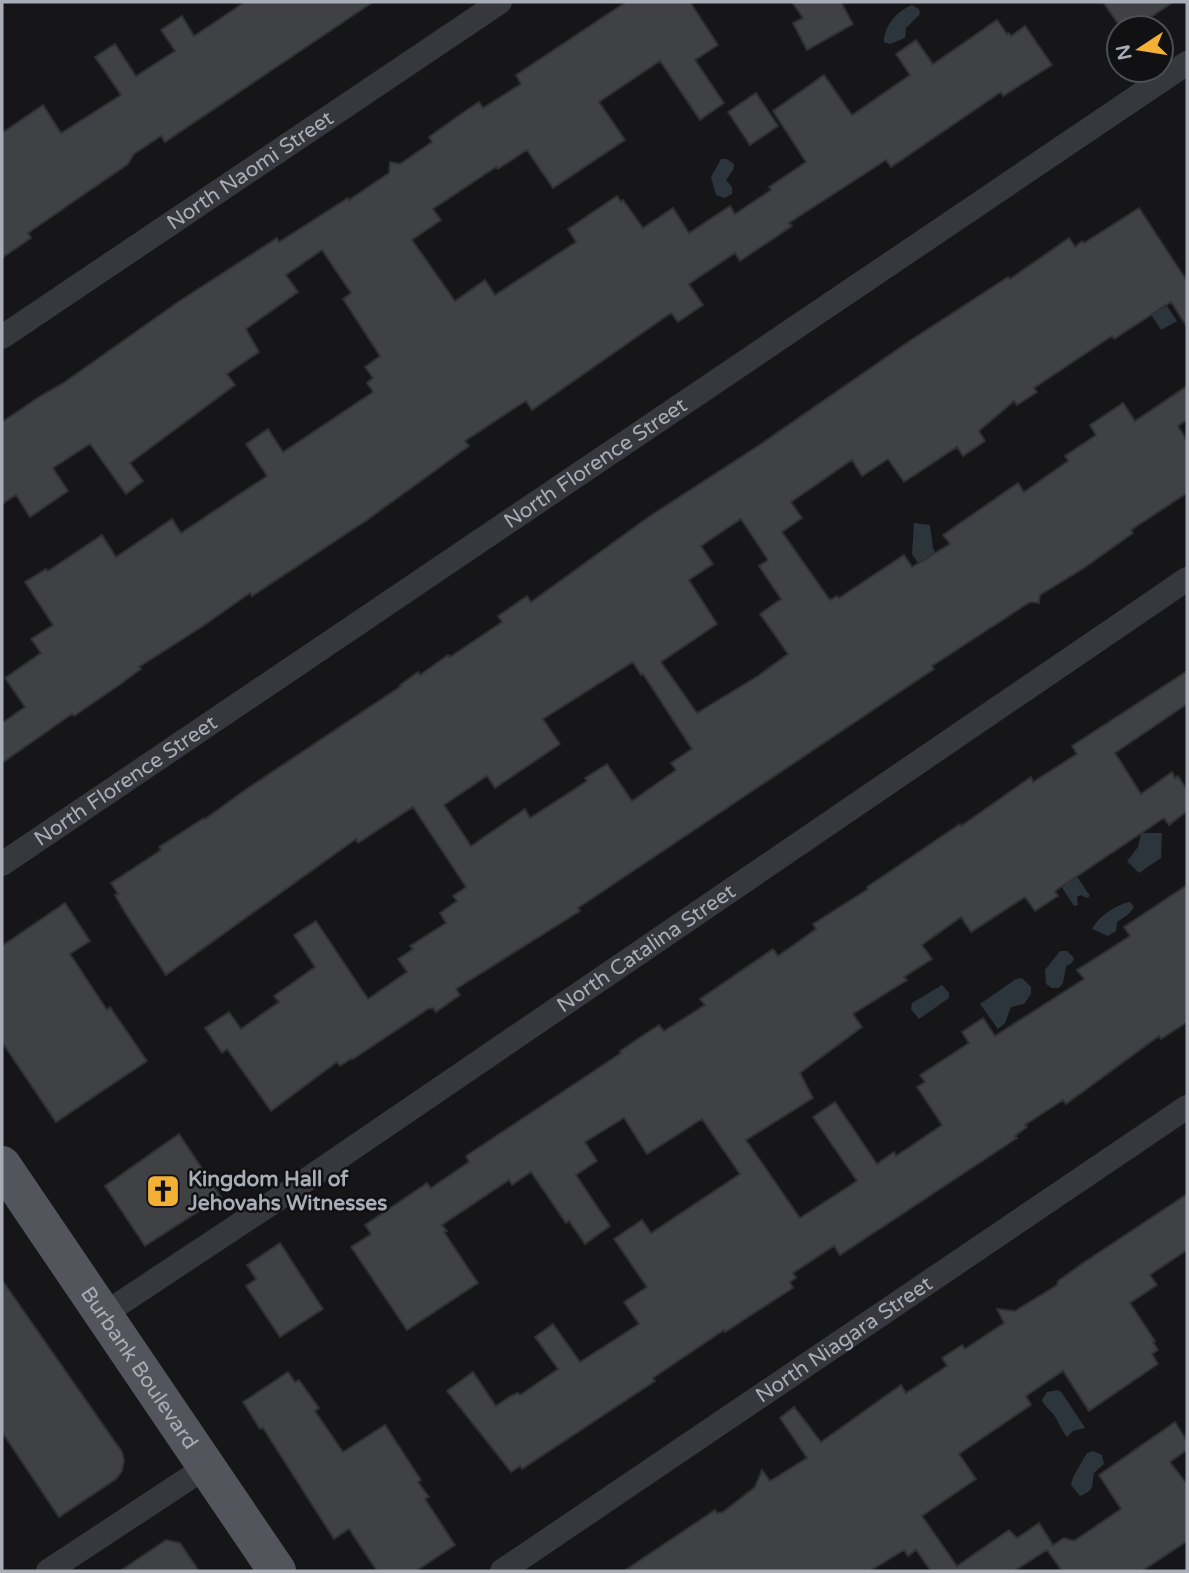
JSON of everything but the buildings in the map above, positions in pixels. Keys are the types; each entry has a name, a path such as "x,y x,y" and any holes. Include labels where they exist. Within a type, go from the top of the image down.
{"main road":[{"name":"Burbank Boulevard","path":"2,1165 277,1571"}],"street":[{"name":"North Naomi Street","path":"2,337 500,2"},
{"name":"North Florence Street","path":"2,864 1187,63"},
{"name":"North Catalina Street","path":"104,1314 313,1176 1187,579"},
{"name":"North Niagara Street","path":"502,1571 1187,1107"},
{"path":"48,1571 206,1467"}],"shaded area":[{"path":"912,5 919,9 920,14 906,28 905,38 890,44 884,42 886,30 892,20"},
{"path":"721,159 727,159 734,164 726,180 732,187 732,194 724,198 716,195 711,177"},
{"path":"1155,288 1177,321 1161,330 1140,298"},
{"path":"914,523 930,525 933,548 940,561 924,572 912,554"},
{"path":"1141,833 1162,833 1161,858 1139,873 1127,861 1138,847"},
{"path":"1069,865 1090,896 1077,897 1078,905 1074,906 1054,875"},
{"path":"1130,902 1134,907 1117,922 1116,931 1108,936 1092,929 1108,912"},
{"path":"1060,951 1067,951 1074,958 1072,963 1066,966 1063,983 1059,988 1052,988 1046,984 1045,970"},
{"path":"1022,978 1031,987 1031,994 1024,1004 1011,1007 1005,1023 998,1029 980,1004 1016,979"},
{"path":"942,985 949,993 949,998 919,1019 911,1009 912,1003"},
{"path":"1058,1390 1085,1428 1073,1431 1067,1437 1042,1400 1047,1392"},
{"path":"1093,1451 1102,1455 1104,1464 1094,1473 1091,1489 1080,1496 1071,1485 1073,1477 1087,1453"}],"place":[{"name":"Kingdom Hall of Jehovahs Witnesses","path":"163,1191"}]}
